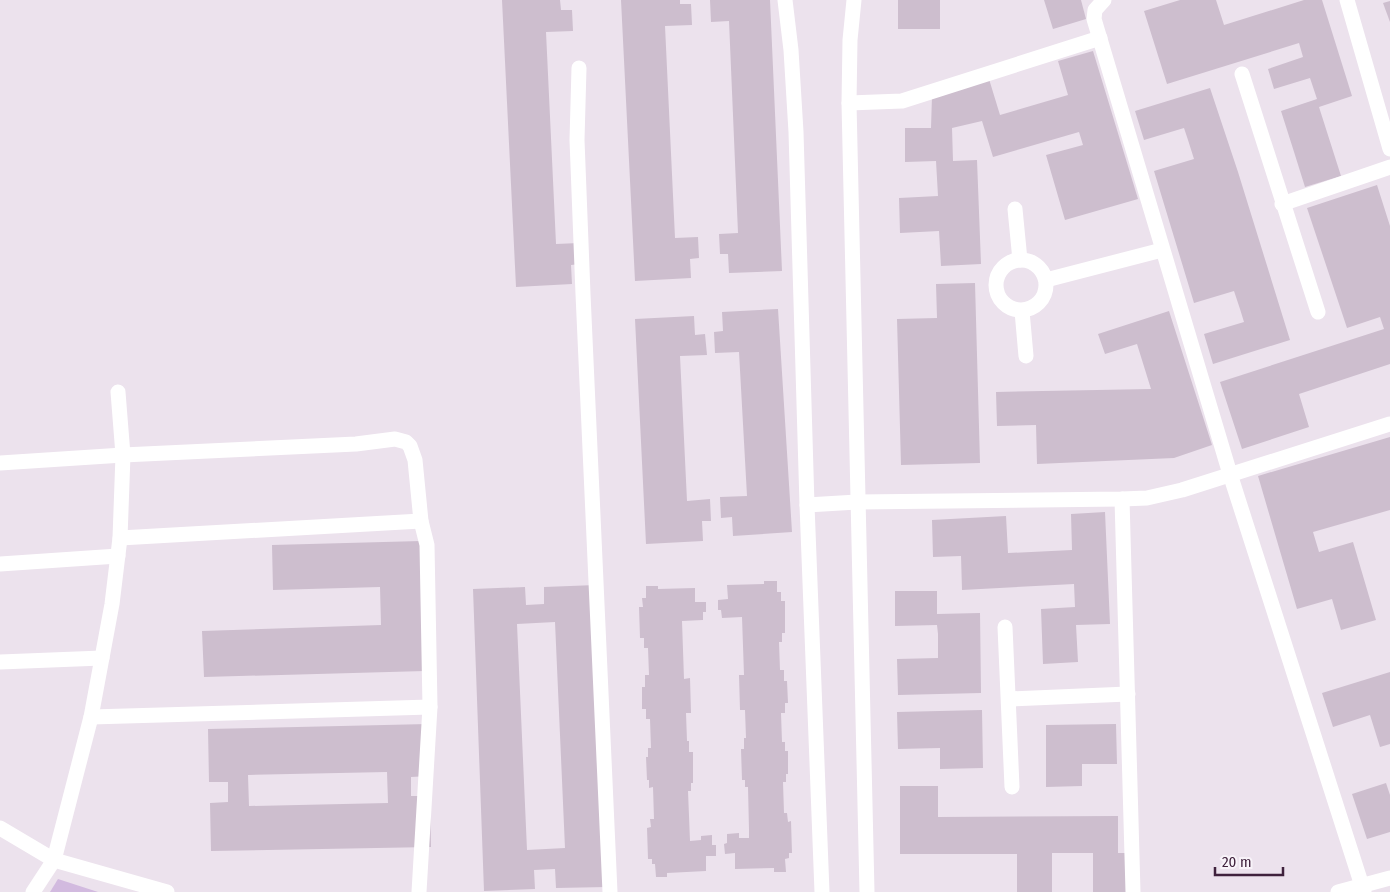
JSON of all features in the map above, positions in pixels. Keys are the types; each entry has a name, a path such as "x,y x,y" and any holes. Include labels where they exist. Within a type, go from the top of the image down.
{"street":[{"path":"785,0 791,50 796,132 807,505 822,892"},
{"path":"854,0 850,40 849,103 867,892"},
{"path":"1347,0 1390,149"},
{"path":"1101,1 1095,10 1094,19 1162,250 1175,286 1230,474 1363,889"},
{"path":"849,103 902,101 1100,38"},
{"path":"579,68 578,140 583,294 610,892"},
{"path":"1242,74 1318,312"},
{"path":"1282,204 1390,168"},
{"path":"1015,209 1020,260"},
{"path":"1046,280 1162,250"},
{"path":"1020,260 1029,261 1037,265 1043,272 1046,280 1044,297 1031,309 1022,311 1006,306 996,291 996,282 1004,267 1020,260"},
{"path":"1022,311 1026,356"},
{"path":"33,892 54,860 91,717 102,658 120,538 123,455 118,392"},
{"path":"807,505 857,502 1122,500 1147,498 1182,490 1390,424"},
{"path":"0,463 356,444 390,439 401,440 410,446 414,460 421,521 425,532 427,552 430,707 419,892"},
{"path":"1122,500 1133,892"},
{"path":"120,538 421,521"},
{"path":"0,564 118,556"},
{"path":"1005,627 1012,787"},
{"path":"0,662 102,658"},
{"path":"1009,699 1128,694"},
{"path":"91,717 430,707"},
{"path":"0,828 54,860 167,892"},
{"path":"1338,892 1363,889 1390,878"}],"shaded area":[{"path":"58,879 98,892 50,892"}],"building":[{"path":"502,0 560,0 561,10 572,10 573,31 546,32 556,244 579,243 580,264 571,265 572,284 516,287"},
{"path":"621,0 680,0 680,4 691,4 692,25 665,26 675,238 698,237 699,258 690,259 691,278 635,281"},
{"path":"710,0 770,0 782,271 729,273 728,254 720,254 719,234 738,233 729,21 711,22"},
{"path":"898,0 940,0 940,29 898,29"},
{"path":"1044,0 1081,0 1086,19 1053,29"},
{"path":"1180,0 1216,0 1224,25 1304,0 1322,0 1352,96 1319,107 1341,176 1305,187 1281,111 1317,99 1310,78 1274,89 1268,69 1303,57 1299,43 1167,84 1144,11"},
{"path":"1390,1 1390,22 1383,3"},
{"path":"1093,51 1138,199 1065,220 1046,155 1083,145 1079,132 993,157 982,121 952,128 953,161 977,160 981,264 941,266 939,231 900,233 899,198 938,196 936,161 905,162 905,128 931,128 932,96 989,79 1000,115 1068,95 1058,61"},
{"path":"1210,88 1290,340 1213,364 1204,334 1244,322 1234,291 1194,303 1154,171 1194,159 1184,128 1144,140 1135,111"},
{"path":"1377,185 1390,226 1390,364 1299,394 1309,427 1242,449 1220,382 1384,329 1380,317 1347,328 1307,208"},
{"path":"975,283 980,463 901,465 897,319 937,318 936,284"},
{"path":"778,309 792,532 733,536 732,517 721,518 720,497 747,496 739,352 715,353 714,332 723,331 722,312"},
{"path":"1169,311 1212,445 1174,458 1037,464 1036,425 997,426 996,392 1151,389 1137,344 1105,354 1098,334"},
{"path":"694,316 695,335 705,334 707,355 680,356 687,501 710,499 711,521 702,521 703,541 646,544 635,319"},
{"path":"1390,437 1390,510 1313,532 1319,552 1353,542 1376,620 1341,630 1332,599 1297,609 1258,476"},
{"path":"1105,512 1110,624 1076,625 1078,662 1043,664 1041,609 1075,607 1074,584 962,590 961,556 933,557 932,520 1006,516 1008,553 1072,550 1071,514"},
{"path":"421,541 425,671 204,677 202,631 381,625 380,587 273,590 272,545"},
{"path":"764,581 777,581 777,592 781,592 781,601 785,601 785,633 782,633 782,642 779,642 780,670 784,670 784,681 787,681 788,703 785,703 785,713 781,713 782,742 785,742 785,751 788,751 788,774 786,774 786,782 783,782 784,813 787,813 788,822 791,821 792,853 789,853 789,858 785,859 786,872 774,872 774,868 735,869 735,853 725,854 724,844 727,843 727,834 739,833 739,838 749,838 748,787 745,787 745,780 742,780 741,749 744,749 744,738 746,738 745,710 740,710 739,675 744,675 742,617 722,618 721,610 718,610 718,600 728,599 727,585 764,584"},
{"path":"596,585 607,887 556,888 555,869 534,870 535,889 484,891 473,589 525,587 526,605 544,604 544,587","holes":["555,622 565,848 527,850 517,624"]},
{"path":"646,586 658,586 658,589 695,588 695,602 706,602 706,612 703,612 703,620 682,621 684,679 690,678 691,713 686,713 687,741 689,741 689,752 693,752 693,783 691,783 691,791 688,791 690,841 701,840 701,836 712,835 712,845 716,845 716,856 706,856 706,871 667,873 667,877 656,877 655,864 652,864 652,859 648,859 647,828 651,827 650,819 654,819 653,787 649,788 649,780 647,780 646,757 648,757 648,748 651,748 650,719 646,719 646,709 642,709 642,687 645,687 645,675 649,675 648,648 644,648 644,638 640,638 639,607 643,607 642,598 646,598"},
{"path":"895,591 937,591 937,614 980,613 981,693 898,695 897,659 938,658 938,634 937,625 895,626"},
{"path":"1390,672 1390,744 1380,747 1370,715 1333,727 1322,693"},
{"path":"982,710 983,768 940,769 940,748 898,749 897,712"},
{"path":"428,724 429,776 411,777 411,796 430,796 431,847 211,851 210,803 228,802 228,782 209,782 208,729","holes":["387,772 388,803 249,806 248,775"]},
{"path":"1116,724 1117,764 1082,764 1082,786 1046,787 1046,725"},
{"path":"1386,783 1390,795 1390,832 1367,839 1352,794"},
{"path":"900,786 938,786 938,817 1118,816 1118,853 1128,853 1128,892 1093,892 1093,853 1052,853 1052,892 1017,892 1017,854 900,854"}]}
